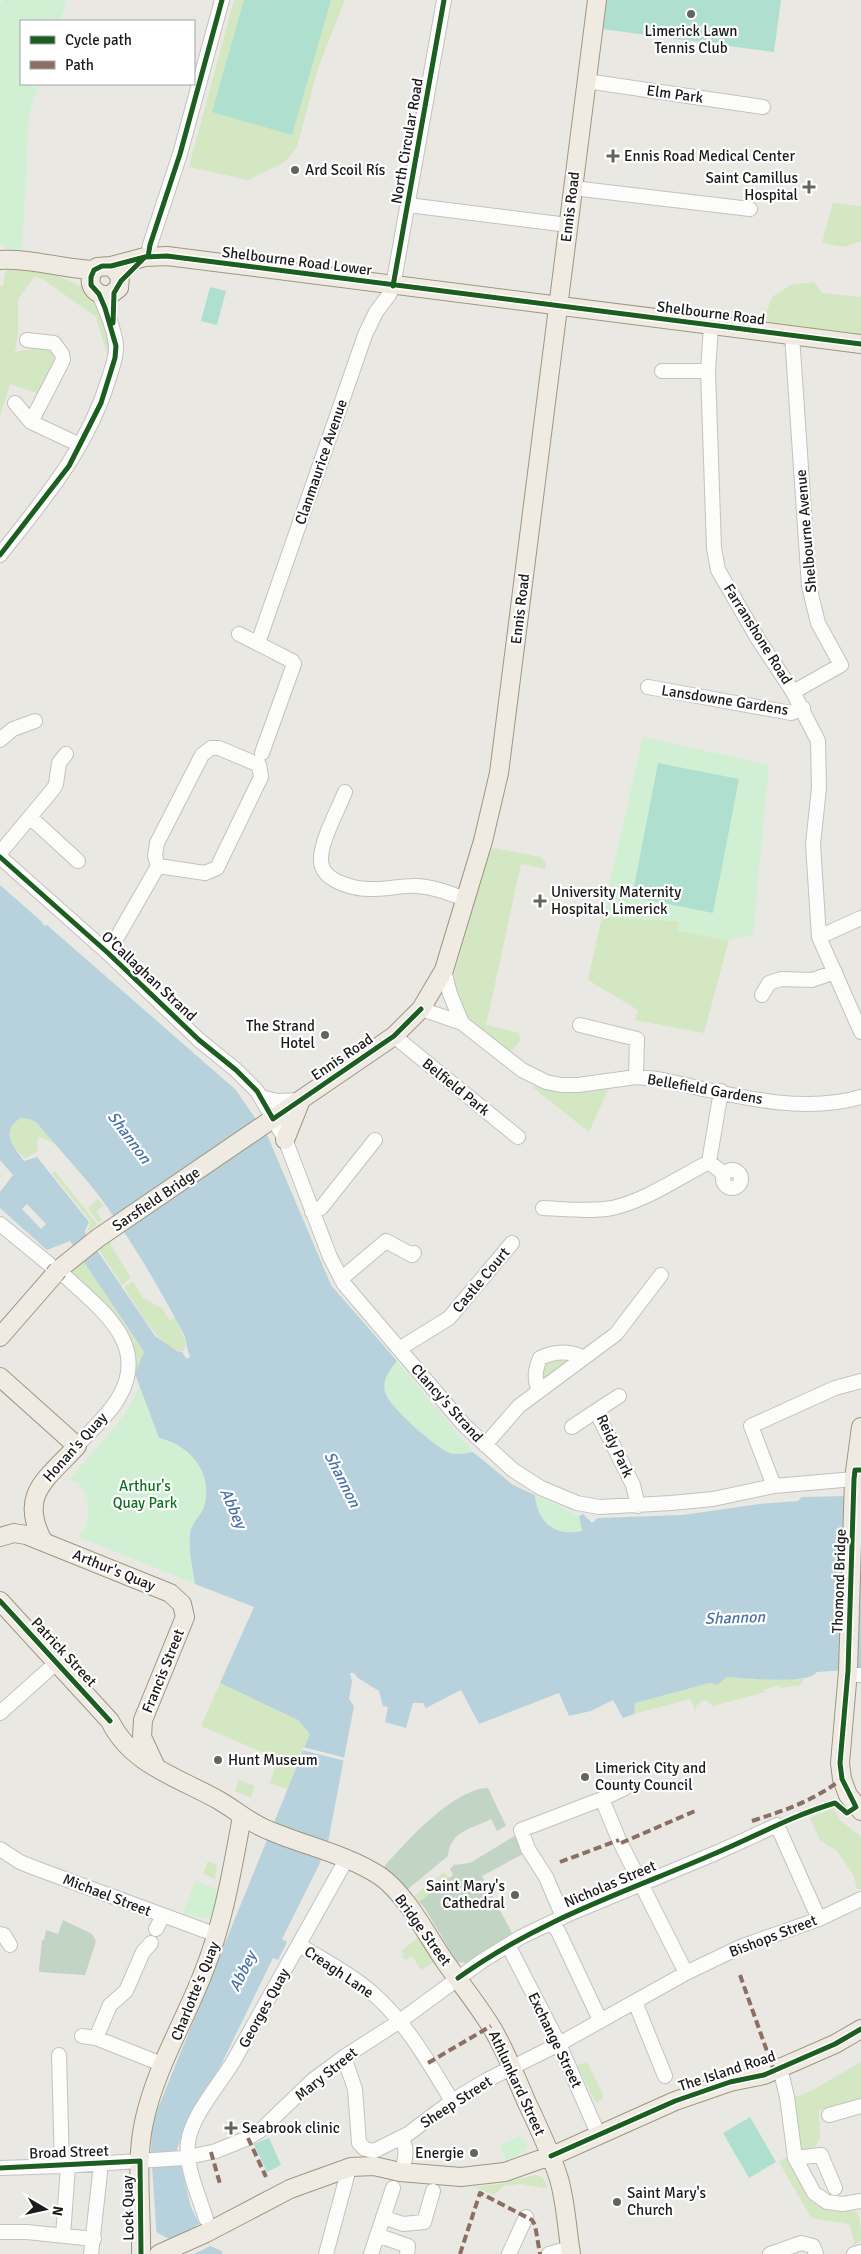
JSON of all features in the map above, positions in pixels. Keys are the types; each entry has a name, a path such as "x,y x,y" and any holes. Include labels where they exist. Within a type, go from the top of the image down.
{"main road":[{"name":"Ennis Road","path":"268,1123 394,1036 421,1009 444,970 483,841 499,773 597,0"},
{"name":"Shelbourne Road Lower","path":"105,281 146,257 168,256 393,286 558,305"},
{"path":"0,260 28,260 105,281"},
{"name":"Shelbourne Road","path":"558,305 861,344"},
{"path":"285,1140 301,1100"},
{"name":"Sarsfield Bridge","path":"0,1337 66,1262 98,1238 268,1123"},
{"path":"0,1377 76,1446"},
{"name":"Thomond Bridge","path":"861,1427 856,1477 852,1673 840,1763 842,1779 848,1794 861,1812"},
{"name":"Honan's Quay","path":"43,1541 33,1521 33,1504 39,1488 76,1446"},
{"path":"0,1537 14,1533 43,1541"},
{"name":"Arthur's Quay","path":"43,1541 170,1593 182,1604"},
{"name":"Patrick Street","path":"0,1601 110,1720 117,1735 140,1758 168,1776 220,1801 242,1817"},
{"name":"Francis Street","path":"155,1766 142,1737 146,1707 185,1617 182,1604"},
{"path":"110,1720 119,1724 127,1723 138,1717 146,1707"},
{"name":"Bridge Street","path":"242,1817 268,1830 340,1858 381,1877 401,1898 458,1978"},
{"name":"Charlotte's Quay","path":"145,2161 143,2123 164,2065 218,1935 242,1817"},
{"name":"Athlunkard Street","path":"458,1978 491,2026 512,2067 551,2156 560,2181 571,2251"},
{"name":"The Island Road","path":"400,2172 461,2177 505,2172 551,2156 675,2102 730,2082 764,2075 835,2044 861,2029"},
{"name":"Lock Quay","path":"141,2254 145,2161"},
{"path":"159,2254 206,2226 324,2176 351,2167 374,2166 400,2172"},
{"path":"324,2176 400,2172"}],"street":[{"path":"146,257 180,154 222,0"},
{"name":"North Circular Road","path":"393,286 444,0"},
{"name":"Elm Park","path":"586,81 763,107"},
{"path":"573,188 750,209"},
{"path":"408,204 568,225"},
{"path":"0,555 69,466 101,403 115,358 116,346 105,281"},
{"name":"Clanmaurice Avenue","path":"258,643 365,335 376,312 389,295 393,286"},
{"name":"Farranshone Road","path":"711,326 708,371 714,548 718,570 758,639 794,692 818,742 819,788 813,844 819,937"},
{"name":"Shelbourne Avenue","path":"792,335 809,586 818,623 841,665 794,692"},
{"path":"27,340 54,344 62,354 63,360 31,422"},
{"path":"662,371 708,371"},
{"path":"15,404 31,422 80,445"},
{"path":"239,634 294,664 262,753"},
{"name":"Lansdowne Gardens","path":"648,688 791,713 802,708"},
{"path":"0,740 13,729 35,721"},
{"path":"108,954 158,866 155,856 157,843 202,754 211,748 218,748 259,765 261,777 217,868 205,872 158,866"},
{"path":"0,853 56,784 58,768 66,754"},
{"path":"345,792 322,851 320,862 329,878 373,889 415,886 432,887 465,899"},
{"path":"30,817 78,862"},
{"name":"O'Callaghan Strand","path":"0,857 108,954 199,1040 236,1070 261,1096 268,1123"},
{"path":"861,918 819,937 861,1032"},
{"path":"444,970 450,994 462,1023"},
{"path":"762,995 769,983 780,979 812,980 835,972"},
{"name":"Bellefield Gardens","path":"421,1009 462,1023 522,1070 546,1082 561,1085 578,1085 636,1077 658,1079 809,1105 837,1103 861,1097"},
{"path":"580,1025 637,1039 636,1077"},
{"name":"Belfield Park","path":"394,1036 518,1137"},
{"path":"709,1162 720,1091"},
{"path":"261,1096 276,1101 301,1100"},
{"name":"Clancy's Strand","path":"268,1123 285,1140 330,1257 342,1279 464,1425 520,1474 541,1488 577,1503 599,1507 638,1506 701,1500 774,1486 856,1477"},
{"path":"312,1212 321,1208 375,1140"},
{"path":"709,1162 724,1174"},
{"path":"543,1208 585,1210 613,1208 643,1196 709,1162"},
{"path":"0,1224 56,1272"},
{"path":"342,1279 388,1239 404,1253 412,1255 414,1253"},
{"name":"Castle Court","path":"399,1349 449,1318 512,1243"},
{"name":"Honan's Quay","path":"56,1272 108,1315 124,1340 129,1368 122,1391 110,1410 76,1446"},
{"path":"485,1445 519,1406 616,1334 661,1275"},
{"path":"539,1391 536,1382 536,1369 540,1358 553,1352 574,1353 584,1358"},
{"path":"774,1486 751,1426 835,1388 861,1381"},
{"name":"Reidy Park","path":"618,1396 596,1411 633,1485 638,1506"},
{"path":"572,1426 596,1411"},
{"path":"0,1713 56,1663"},
{"path":"512,2067 559,2044 600,2020 558,1931 562,1917 546,1877 528,1849 522,1830 602,1799 625,1788"},
{"path":"602,1799 620,1840 686,1973"},
{"name":"Nicholas Street","path":"458,1978 508,1945 562,1917 716,1853 777,1825 819,1919"},
{"name":"Michael Street","path":"6,1851 35,1868 218,1935"},
{"name":"Georges Quay","path":"206,2226 187,2157 188,2140 195,2121 232,2065 299,1945 340,1858"},
{"name":"Bishops Street","path":"600,2020 686,1973 740,1947 819,1919 861,1899"},
{"path":"156,1930 162,1916"},
{"path":"0,1934 4,1935 10,1945"},
{"path":"151,1943 143,1952 126,1991 110,2005 89,2037 164,2065"},
{"name":"Creagh Lane","path":"299,1945 361,1984 400,2021 452,2101"},
{"name":"Exchange Street","path":"508,1945 559,2044 599,2136"},
{"name":"Mary Street","path":"145,2161 187,2157 216,2151 248,2138 261,2130 313,2080 344,2056 400,2021 458,1978"},
{"path":"635,2002 665,2076"},
{"path":"59,2055 65,2166 63,2236"},
{"name":"Sheep Street","path":"344,2056 355,2089 359,2143 365,2149 374,2152 401,2138 452,2101 512,2067"},
{"path":"780,2068 787,2096 794,2158 814,2193 827,2202 842,2204 861,2201"},
{"path":"829,2114 861,2106"},
{"path":"400,2172 405,2164 405,2143 401,2138"},
{"path":"794,2158 820,2151 835,2188"},
{"name":"Broad Street","path":"0,2168 145,2161"},
{"path":"91,2254 101,2164"},
{"path":"326,2254 347,2176"},
{"path":"371,2254 393,2188"},
{"path":"383,2217 403,2224 424,2222 433,2191"},
{"path":"509,2254 526,2217"},
{"path":"377,2235 407,2250 415,2223"},
{"path":"0,2232 27,2232 94,2239"},
{"path":"770,2254 801,2243 813,2246 816,2254"},
{"path":"549,2254 571,2251"},
{"path":"854,2254 861,2252"}],"green space":[{"path":"3,0 67,0 60,20 20,20 20,85 39,85 29,115 22,252 17,253 17,251 8,250 0,243 0,4"},
{"path":"234,0 345,0 318,68 297,147 285,162 248,180 189,167"},
{"path":"244,0 331,0 292,135 212,112"},
{"name":"Limerick Lawn Tennis Club","path":"606,0 781,0 774,52 602,29"},
{"path":"833,203 861,206 861,241 845,247 822,243"},
{"path":"8,269 48,274 74,283 86,290 95,299 102,311 113,357 111,367 96,317 44,280 35,276 18,299 18,335 15,352 41,348 53,352 57,365 42,395 10,384 0,416 0,286 3,286 5,273"},
{"path":"814,282 822,293 861,297 861,335 770,324 765,316 772,297 791,285"},
{"path":"210,287 226,291 217,325 201,321"},
{"path":"643,737 769,765 753,935 729,940 678,931 678,921 602,917"},
{"path":"658,763 739,779 713,913 632,897"},
{"path":"494,848 541,857 545,862 546,869 521,864 486,1025 519,1033 520,1040 513,1050 506,1050 467,1018 461,1009 455,986 455,971 489,853"},
{"path":"602,917 678,921 678,931 729,940 704,1033 635,1020 638,1010 588,980"},
{"path":"610,1085 589,1132 531,1086 566,1093"},
{"path":"21,1118 27,1118 36,1123 44,1130 53,1143 40,1137 37,1141 38,1151 25,1159 7,1139 7,1132 10,1126"},
{"path":"55,1171 97,1224 86,1234 91,1222 52,1173"},
{"path":"98,1199 104,1206 96,1211 102,1220 99,1223 88,1208"},
{"path":"108,1240 131,1278 122,1285 98,1248"},
{"path":"82,1259 144,1353 135,1374 134,1360 68,1273"},
{"path":"133,1281 143,1298 162,1308 170,1320 175,1317 186,1343 184,1351 176,1350 167,1345 158,1337 142,1316 124,1287"},
{"path":"569,1356 569,1363 544,1382 540,1381 544,1361"},
{"path":"397,1361 473,1452 452,1454 443,1449 413,1426 388,1399 384,1387 387,1375"},
{"name":"Arthur's Quay Park","path":"139,1386 159,1438 181,1447 189,1454 197,1463 206,1483 204,1507 190,1534 190,1553 195,1584 77,1536 83,1531 87,1523 89,1514 88,1504 82,1487 76,1482 68,1481 126,1411"},
{"path":"535,1495 579,1516 582,1531 564,1532 549,1525 539,1513"},
{"path":"727,1677 804,1679 801,1685 780,1688 779,1685 764,1690 765,1692 713,1706 703,1700 696,1706 696,1711 690,1699 634,1714 635,1703 710,1683 717,1685"},
{"path":"220,1683 298,1720 310,1734 288,1789 270,1783 278,1759 201,1726"},
{"path":"239,1780 255,1786 251,1798 235,1791"},
{"path":"488,1788 506,1826 497,1831 491,1819 464,1831 453,1841 448,1856 408,1889 384,1867 431,1818 460,1797"},
{"path":"833,1808 840,1820 861,1837 861,1889 857,1889 854,1876 837,1851 820,1840 810,1818"},
{"path":"516,1835 525,1853 482,1876 513,1935 470,1963 457,1962 424,1907 419,1902 453,1875 450,1869 454,1865 470,1863"},
{"path":"208,1861 217,1865 215,1879 203,1874"},
{"path":"444,1872 450,1878 449,1880 419,1902 414,1896"},
{"path":"197,1881 218,1890 214,1911 209,1919 183,1914"},
{"path":"63,1920 92,1934 96,1941 85,1975 40,1972 39,1970 42,1940 44,1940 46,1930 58,1934"},
{"path":"420,1936 436,1961 421,1970 412,1956 406,1960 402,1957 404,1953 401,1951"},
{"path":"587,2062 603,2094 602,2099 596,2103 577,2065"},
{"path":"861,2062 861,2100 819,2110 820,2138 813,2150 797,2153 793,2098 813,2090"},
{"path":"750,2117 776,2162 749,2178 723,2133"},
{"path":"521,2136 524,2142 527,2141 527,2149 516,2156 506,2159 500,2145"},
{"path":"269,2138 281,2165 267,2172 254,2144"},
{"path":"786,2157 805,2188 817,2203 831,2211 852,2210 858,2214 861,2241 853,2246 854,2241 849,2224 811,2218 779,2162"},
{"path":"536,2175 542,2177 548,2187 520,2184 504,2186 494,2195 475,2187 499,2184"}],"water":[{"path":"0,885 41,921 44,926 47,925 236,1090 268,1137 331,1285 397,1361 387,1375 384,1387 388,1399 413,1426 434,1443 452,1454 473,1452 513,1485 535,1495 536,1505 544,1520 549,1525 564,1532 582,1531 579,1516 583,1514 592,1523 598,1518 683,1515 759,1504 798,1501 802,1497 847,1496 861,1499 861,1669 817,1672 811,1676 789,1680 727,1677 717,1685 710,1683 635,1703 634,1714 623,1718 613,1700 591,1711 569,1716 559,1693 479,1724 461,1690 426,1708 423,1703 413,1703 406,1728 385,1722 388,1707 383,1706 379,1691 358,1678 354,1673 350,1673 352,1682 349,1699 354,1706 328,1842 319,1865 282,1939 287,1942 278,1960 273,1958 220,2067 188,2120 177,2149 191,2207 210,2246 222,2251 222,2254 158,2254 151,2151 152,2123 310,1734 298,1720 220,1683 254,1607 195,1584 190,1553 190,1531 204,1507 206,1483 202,1472 197,1462 181,1447 159,1438 135,1374 144,1352 70,1241 47,1250 0,1208 0,1192 13,1175 0,1160","holes":["21,1118 30,1119 37,1123 89,1183 126,1235 184,1334 189,1358 186,1358 182,1352 177,1351 155,1336 86,1234 85,1231 89,1222 37,1157 24,1161 12,1144 10,1138 11,1128"]}],"pier":[{"path":"27,1204 46,1224 41,1229 22,1209"},
{"path":"303,1747 346,1758 345,1761 302,1750"},
{"path":"199,2224 210,2246 194,2254 158,2254 156,2232 167,2238 175,2238"}],"marked path":[{"path":"752,1821 788,1809 810,1799 842,1779"},
{"path":"621,1843 695,1811"},
{"path":"560,1862 619,1840"},
{"path":"740,1975 774,2071"},
{"path":"428,2063 491,2026"},
{"path":"248,2138 266,2177"},
{"path":"211,2152 220,2184"},
{"path":"460,2254 480,2193 532,2220 535,2225 540,2254"}],"cycle path":[{"path":"148,257 150,245 180,154 222,0"},
{"path":"393,286 444,0"},
{"path":"0,555 69,466 101,403 115,358 116,346 105,308 99,294 91,285 91,277 94,270 102,266 111,266 145,257 167,256 861,344"},
{"path":"113,323 114,293 121,281 145,257"},
{"path":"0,857 108,953 199,1040 236,1070 257,1091 273,1119 394,1036 421,1009"},
{"path":"458,1978 520,1939 584,1908 820,1808 835,1803 847,1813 856,1807 842,1779 840,1763 848,1671 854,1479 855,1470 861,1470"},
{"path":"0,1601 110,1721"},
{"path":"551,2156 675,2101 730,2082 764,2075 835,2044 861,2029"},
{"path":"0,2168 140,2161 141,2254"}],"place":[{"name":"Limerick Lawn Tennis Club","path":"691,14"},
{"name":"Ennis Road Medical Center","path":"613,156"},
{"name":"Ard Scoil Rís","path":"295,170"},
{"name":"Saint Camillus Hospital","path":"809,187"},
{"name":"University Maternity Hospital, Limerick","path":"540,901"},
{"name":"The Strand Hotel","path":"325,1035"},
{"name":"Hunt Museum","path":"218,1760"},
{"name":"Limerick City and County Council","path":"585,1777"},
{"name":"Saint Mary's Cathedral","path":"515,1895"},
{"name":"Seabrook clinic","path":"231,2128"},
{"name":"Energie","path":"474,2153"},
{"name":"Saint Mary's Church","path":"617,2202"}],"water label":[{"name":"Shannon","path":"130,1137"},
{"name":"Shannon","path":"343,1479"},
{"name":"Abbey","path":"234,1508"},
{"name":"Shannon","path":"735,1617"},
{"name":"Abbey","path":"242,1971"}]}
